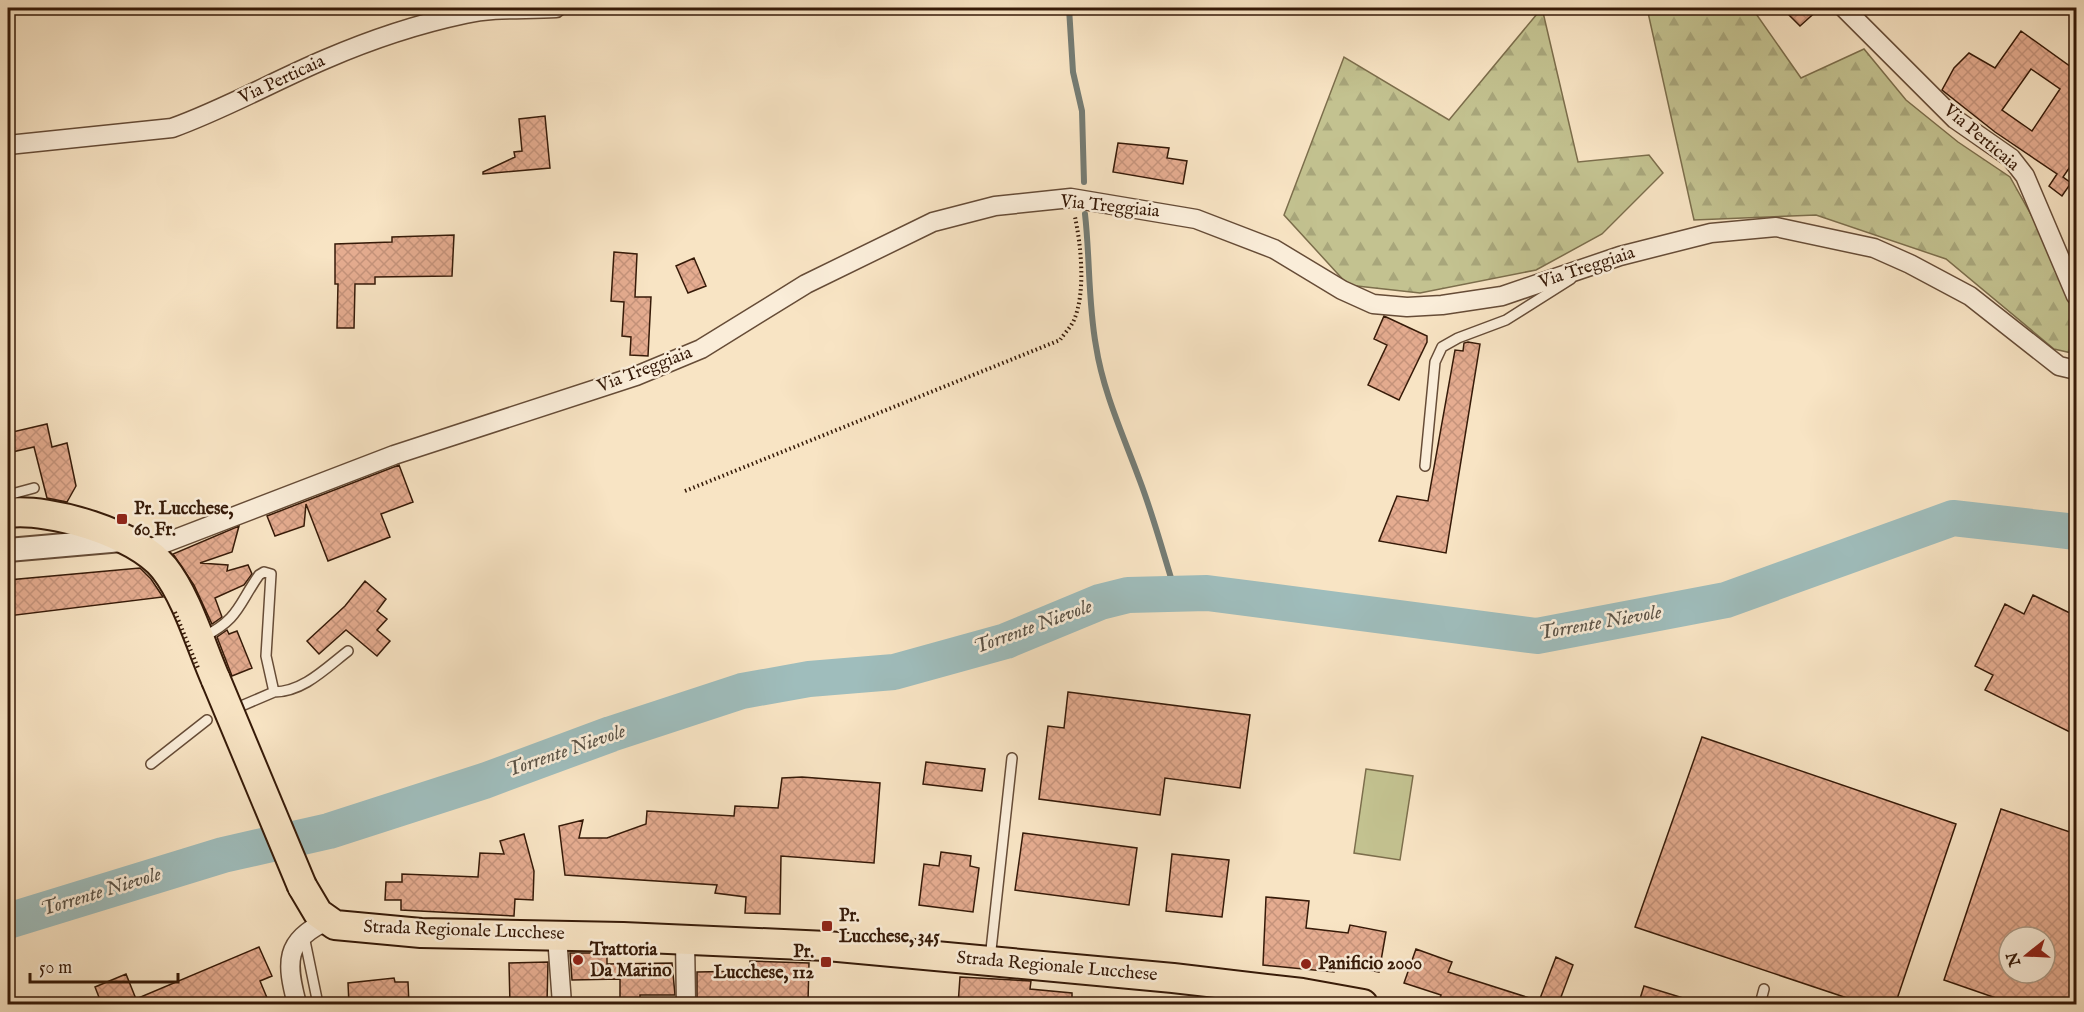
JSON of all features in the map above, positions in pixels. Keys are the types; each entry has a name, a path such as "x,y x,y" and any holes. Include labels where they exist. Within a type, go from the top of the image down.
{"main road":[{"path":"8,513 61,518 85,524 133,546 171,578 312,905 316,928"},
{"name":"Strada Regionale Lucchese","path":"316,928 335,925 422,933 827,946 990,961 1244,995 1363,1005"}],"street":[{"name":"Via Perticaia","path":"8,145 172,128 198,119 327,58 396,33 465,14 500,8 556,8"},
{"name":"Via Perticaia","path":"1844,8 1955,119 2011,158 2025,176 2076,296"},
{"name":"Via Treggiaia","path":"133,546 394,455 636,376 701,349 806,284 933,222 995,206 1071,198 1196,219 1274,249 1342,290 1373,304 1407,307 1502,296 1587,267 1711,232 1776,227 1874,248 1970,296 2059,366 2076,370"},
{"path":"8,550 133,546"},
{"path":"297,1005 290,966 296,943 316,928"},
{"path":"557,936 562,1005"},
{"path":"685,940 686,1005"}],"lane":[{"path":"1425,466 1435,362 1442,347 1458,338 1506,320 1556,290 1587,267"},
{"path":"8,495 34,488"},
{"path":"198,640 228,622 236,614 259,575 264,572 270,574 266,656 274,692"},
{"path":"239,707 274,692 287,692 306,683 348,651"},
{"path":"151,764 207,720"},
{"path":"990,961 1012,758"},
{"path":"316,928 318,1005"},
{"path":"1760,1005 1764,989"}],"path":[{"path":"685,491 1060,340 1074,320 1080,289 1080,242 1071,198"}],"green space":[{"path":"1542,8 1578,162 1649,155 1663,173 1602,234 1536,270 1420,293 1348,285 1284,215 1344,57 1449,120"},
{"path":"1647,8 1752,8 1801,78 1864,49 1906,100 1958,142 2010,177 2049,247 2076,312 2076,354 2054,349 1946,259 1816,215 1694,220"},
{"path":"1366,769 1413,776 1400,860 1354,853"}],"building":[{"path":"1782,8 1820,8 1800,26"},
{"path":"2021,31 2074,69 2076,64 2076,158 2063,177 2071,183 2062,196 2049,186 2057,174 1995,132 1942,90 1954,68 1969,53 1995,68","holes":["2031,69 2060,89 2032,131 2002,110"]},
{"path":"545,116 550,168 483,174 515,157 514,152 522,151 519,119"},
{"path":"1118,143 1169,148 1167,158 1187,161 1183,184 1113,172"},
{"path":"454,235 452,276 375,277 375,284 355,284 354,328 337,328 338,284 335,284 335,244 392,242 392,237"},
{"path":"614,252 637,254 635,297 651,297 648,356 630,355 631,337 622,336 624,302 611,301"},
{"path":"694,258 706,286 688,293 676,266"},
{"path":"1384,316 1427,336 1427,342 1399,400 1368,385 1387,345 1374,339"},
{"path":"1464,343 1480,344 1446,553 1379,541 1397,496 1428,501 1455,350 1463,351"},
{"path":"47,424 52,447 67,443 76,486 67,502 47,498 34,447 8,453 8,433"},
{"path":"399,465 413,502 381,514 390,537 328,561 306,504 304,526 275,536 267,516"},
{"path":"239,526 232,552 200,563 228,565 227,571 248,565 252,574 244,585 215,598 222,617 212,624 194,585 173,554"},
{"path":"140,568 163,597 8,616 8,580"},
{"path":"365,581 386,599 377,611 387,619 377,630 390,641 377,656 346,630 319,654 307,641 345,606"},
{"path":"2033,595 2076,616 2076,735 1985,690 1993,675 1975,666 2005,604 2024,614"},
{"path":"227,630 229,634 237,631 252,668 232,676 217,637"},
{"path":"1068,692 1250,715 1240,788 1165,778 1160,815 1039,799 1048,726 1064,728"},
{"path":"1702,737 1956,824 1895,1005 1868,1005 1635,927"},
{"path":"926,762 985,769 982,791 923,784"},
{"path":"802,777 880,783 874,863 781,856 780,914 745,913 746,897 715,893 717,885 565,875 559,826 583,820 579,838 607,838 646,824 647,811 734,816 735,806 778,808 782,778"},
{"path":"2001,809 2076,834 2076,977 2068,1005 2016,1005 1944,980"},
{"path":"1023,833 1137,848 1129,905 1015,890"},
{"path":"524,834 534,871 533,900 515,899 514,916 401,910 401,900 385,900 386,882 402,882 402,874 478,877 480,853 504,854 500,841"},
{"path":"941,852 971,856 970,866 979,868 973,912 919,905 924,864 939,866"},
{"path":"1172,854 1229,860 1222,917 1166,911"},
{"path":"1266,897 1309,901 1306,928 1348,933 1350,925 1386,932 1379,972 1335,963 1334,972 1263,965"},
{"path":"259,947 272,976 260,981 270,1005 102,1005 95,987 126,974 136,999"},
{"path":"1416,949 1452,962 1448,972 1539,1001 1556,957 1573,965 1558,1005 1438,1005 1441,995 1404,983"},
{"path":"570,953 607,953 607,964 672,963 675,995 640,995 640,1005 620,1005 620,979 572,980"},
{"path":"750,961 809,963 808,1002 697,1005 697,972 749,971"},
{"path":"548,962 547,1003 510,1005 509,963"},
{"path":"960,977 1031,981 1030,989 1072,993 1072,1005 958,1005"},
{"path":"394,978 395,982 408,982 409,1005 349,1005 348,983"},
{"path":"1644,986 1693,1001 1692,1005 1638,1005"}],"waterway":[{"path":"1069,8 1073,72 1082,111 1084,182"},
{"path":"1085,214 1093,329 1099,363 1150,509 1176,594"},
{"name":"Torrente Nievole","path":"8,921 223,855 329,831 484,781 611,734 742,691 809,679 894,672 1006,641 1100,602 1128,595 1207,593 1537,636 1726,600 1953,518 2076,532"}],"place":[{"name":"Pr. Lucchese, 60 Fr.","path":"122,519"},
{"name":"Pr. Lucchese, 345","path":"827,926"},
{"name":"Trattoria Da Marino","path":"578,960"},
{"name":"Pr. Lucchese, 112","path":"826,962"},
{"name":"Panificio 2000","path":"1306,964"}]}
